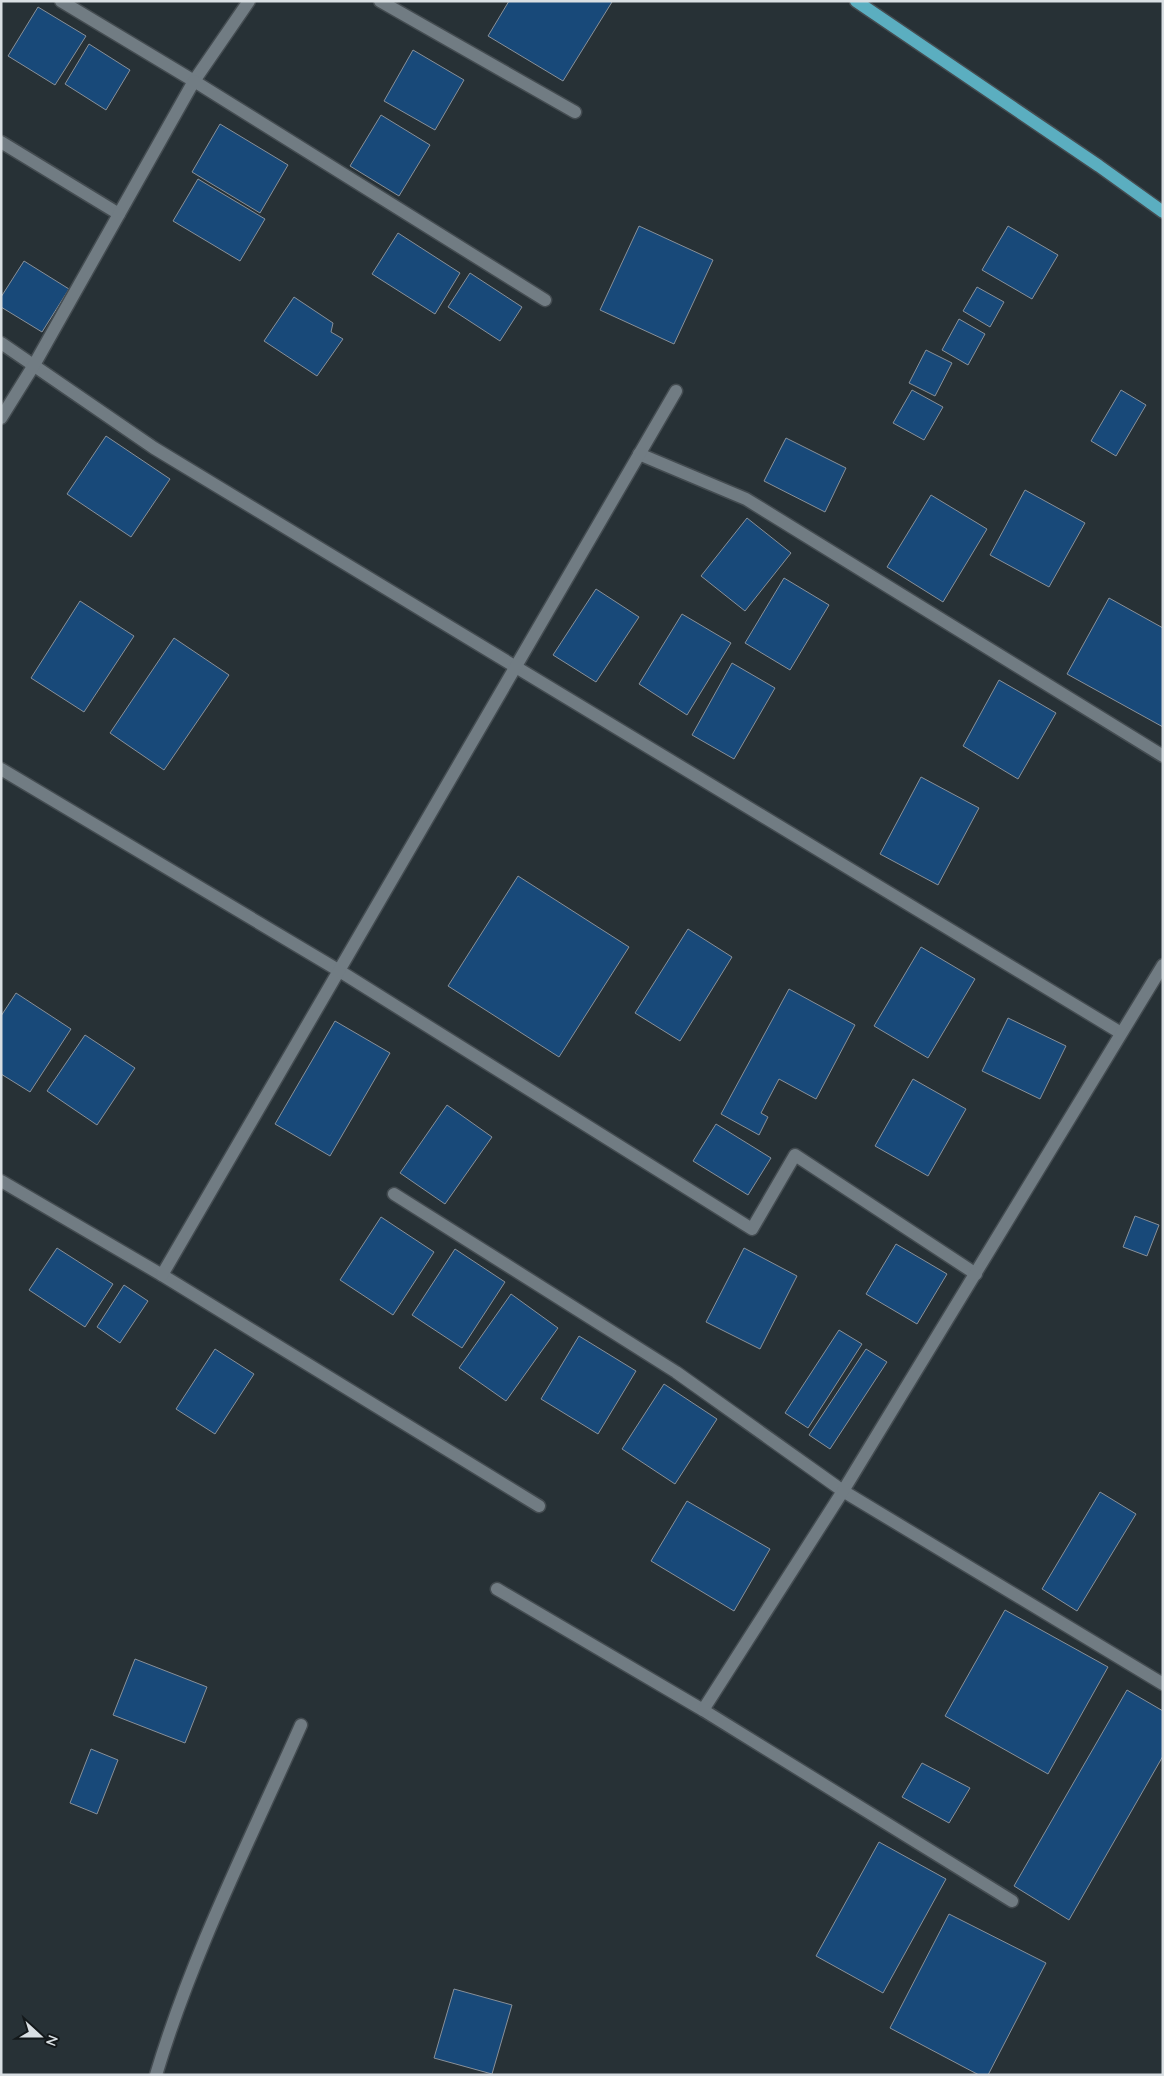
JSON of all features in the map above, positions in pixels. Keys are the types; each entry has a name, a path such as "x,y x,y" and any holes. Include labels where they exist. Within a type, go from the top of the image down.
{"main road":[{"path":"856,1 1162,209"}],"street":[{"path":"61,1 194,81 545,300"},
{"path":"1,418 34,365 194,81 249,1"},
{"path":"380,1 575,112"},
{"path":"1,142 119,214"},
{"path":"1,343 154,448 1121,1034"},
{"path":"162,1275 676,391"},
{"path":"639,454 746,500 1163,756"},
{"path":"1,769 338,970 752,1229 795,1156 976,1274"},
{"path":"703,1710 842,1491 976,1274 1163,965"},
{"path":"1,1180 162,1275 539,1506"},
{"path":"394,1194 676,1372 842,1491 1163,1684"},
{"path":"496,1589 703,1710 1012,1901"},
{"path":"156,2075 166,2041 208,1932 301,1725"}],"building":[{"path":"509,1 612,2 563,81 488,36"},
{"path":"38,7 86,36 55,85 8,56"},
{"path":"89,44 130,70 106,110 65,84"},
{"path":"413,50 464,80 435,130 384,101"},
{"path":"381,115 430,145 399,196 350,166"},
{"path":"220,124 288,165 260,213 192,172"},
{"path":"198,179 265,219 240,261 173,221"},
{"path":"639,226 713,260 674,344 600,310"},
{"path":"1008,226 1058,255 1032,299 982,270"},
{"path":"398,233 460,273 435,314 372,274"},
{"path":"24,261 69,289 42,332 1,307 1,297"},
{"path":"470,273 522,307 500,341 448,307"},
{"path":"977,287 1004,302 990,327 963,311"},
{"path":"294,297 333,323 331,332 343,339 317,376 264,341"},
{"path":"959,319 985,334 968,365 942,350"},
{"path":"926,350 952,363 935,396 909,383"},
{"path":"912,390 943,407 924,440 893,423"},
{"path":"1121,390 1146,405 1116,456 1091,441"},
{"path":"106,436 170,479 131,537 67,494"},
{"path":"786,438 846,468 825,512 764,481"},
{"path":"1025,490 1085,523 1049,587 990,555"},
{"path":"931,495 987,529 943,602 887,567"},
{"path":"747,518 791,553 745,611 701,576"},
{"path":"784,578 829,605 790,670 745,643"},
{"path":"596,589 639,617 596,682 553,655"},
{"path":"1109,598 1163,628 1163,727 1067,674"},
{"path":"80,601 134,636 84,712 31,678"},
{"path":"682,614 731,643 687,715 639,684"},
{"path":"174,638 229,675 164,770 110,733"},
{"path":"732,663 775,688 734,759 692,735"},
{"path":"999,680 1056,713 1018,779 963,746"},
{"path":"921,777 979,808 938,885 880,854"},
{"path":"518,876 629,947 559,1057 448,986"},
{"path":"688,929 732,957 680,1041 635,1013"},
{"path":"921,947 975,979 928,1058 874,1026"},
{"path":"789,989 855,1025 816,1099 779,1079 761,1113 768,1117 759,1135 721,1114"},
{"path":"16,993 71,1029 30,1092 1,1074 1,1016"},
{"path":"1008,1018 1066,1046 1040,1099 982,1071"},
{"path":"335,1021 390,1053 330,1156 275,1124"},
{"path":"85,1035 135,1068 97,1125 47,1091"},
{"path":"913,1079 966,1109 928,1176 875,1146"},
{"path":"447,1105 492,1137 445,1204 400,1173"},
{"path":"716,1124 771,1158 748,1195 693,1161"},
{"path":"1135,1216 1159,1225 1147,1256 1123,1247"},
{"path":"381,1217 434,1252 393,1315 340,1280"},
{"path":"896,1244 947,1274 917,1324 866,1294"},
{"path":"57,1248 113,1284 85,1327 29,1290"},
{"path":"744,1248 797,1276 760,1349 706,1322"},
{"path":"455,1249 505,1282 462,1348 412,1315"},
{"path":"124,1285 148,1301 120,1343 97,1327"},
{"path":"511,1294 558,1328 506,1401 459,1368"},
{"path":"839,1330 862,1344 808,1428 785,1413"},
{"path":"579,1336 636,1371 598,1434 541,1399"},
{"path":"215,1349 254,1374 215,1434 176,1409"},
{"path":"866,1349 887,1362 830,1449 809,1435"},
{"path":"664,1384 717,1419 675,1484 622,1449"},
{"path":"1100,1492 1136,1514 1077,1611 1042,1589"},
{"path":"687,1501 770,1549 734,1611 651,1561"},
{"path":"1005,1610 1108,1667 1048,1774 945,1716"},
{"path":"135,1659 207,1687 185,1743 113,1715"},
{"path":"1127,1690 1163,1711 1163,1756 1069,1920 1014,1886"},
{"path":"91,1749 118,1760 97,1814 70,1803"},
{"path":"922,1763 970,1788 949,1823 902,1797"},
{"path":"879,1842 946,1879 883,1993 816,1956"},
{"path":"949,1914 1046,1963 988,2075 979,2075 890,2028"},
{"path":"454,1989 512,2005 492,2074 434,2058"}]}
